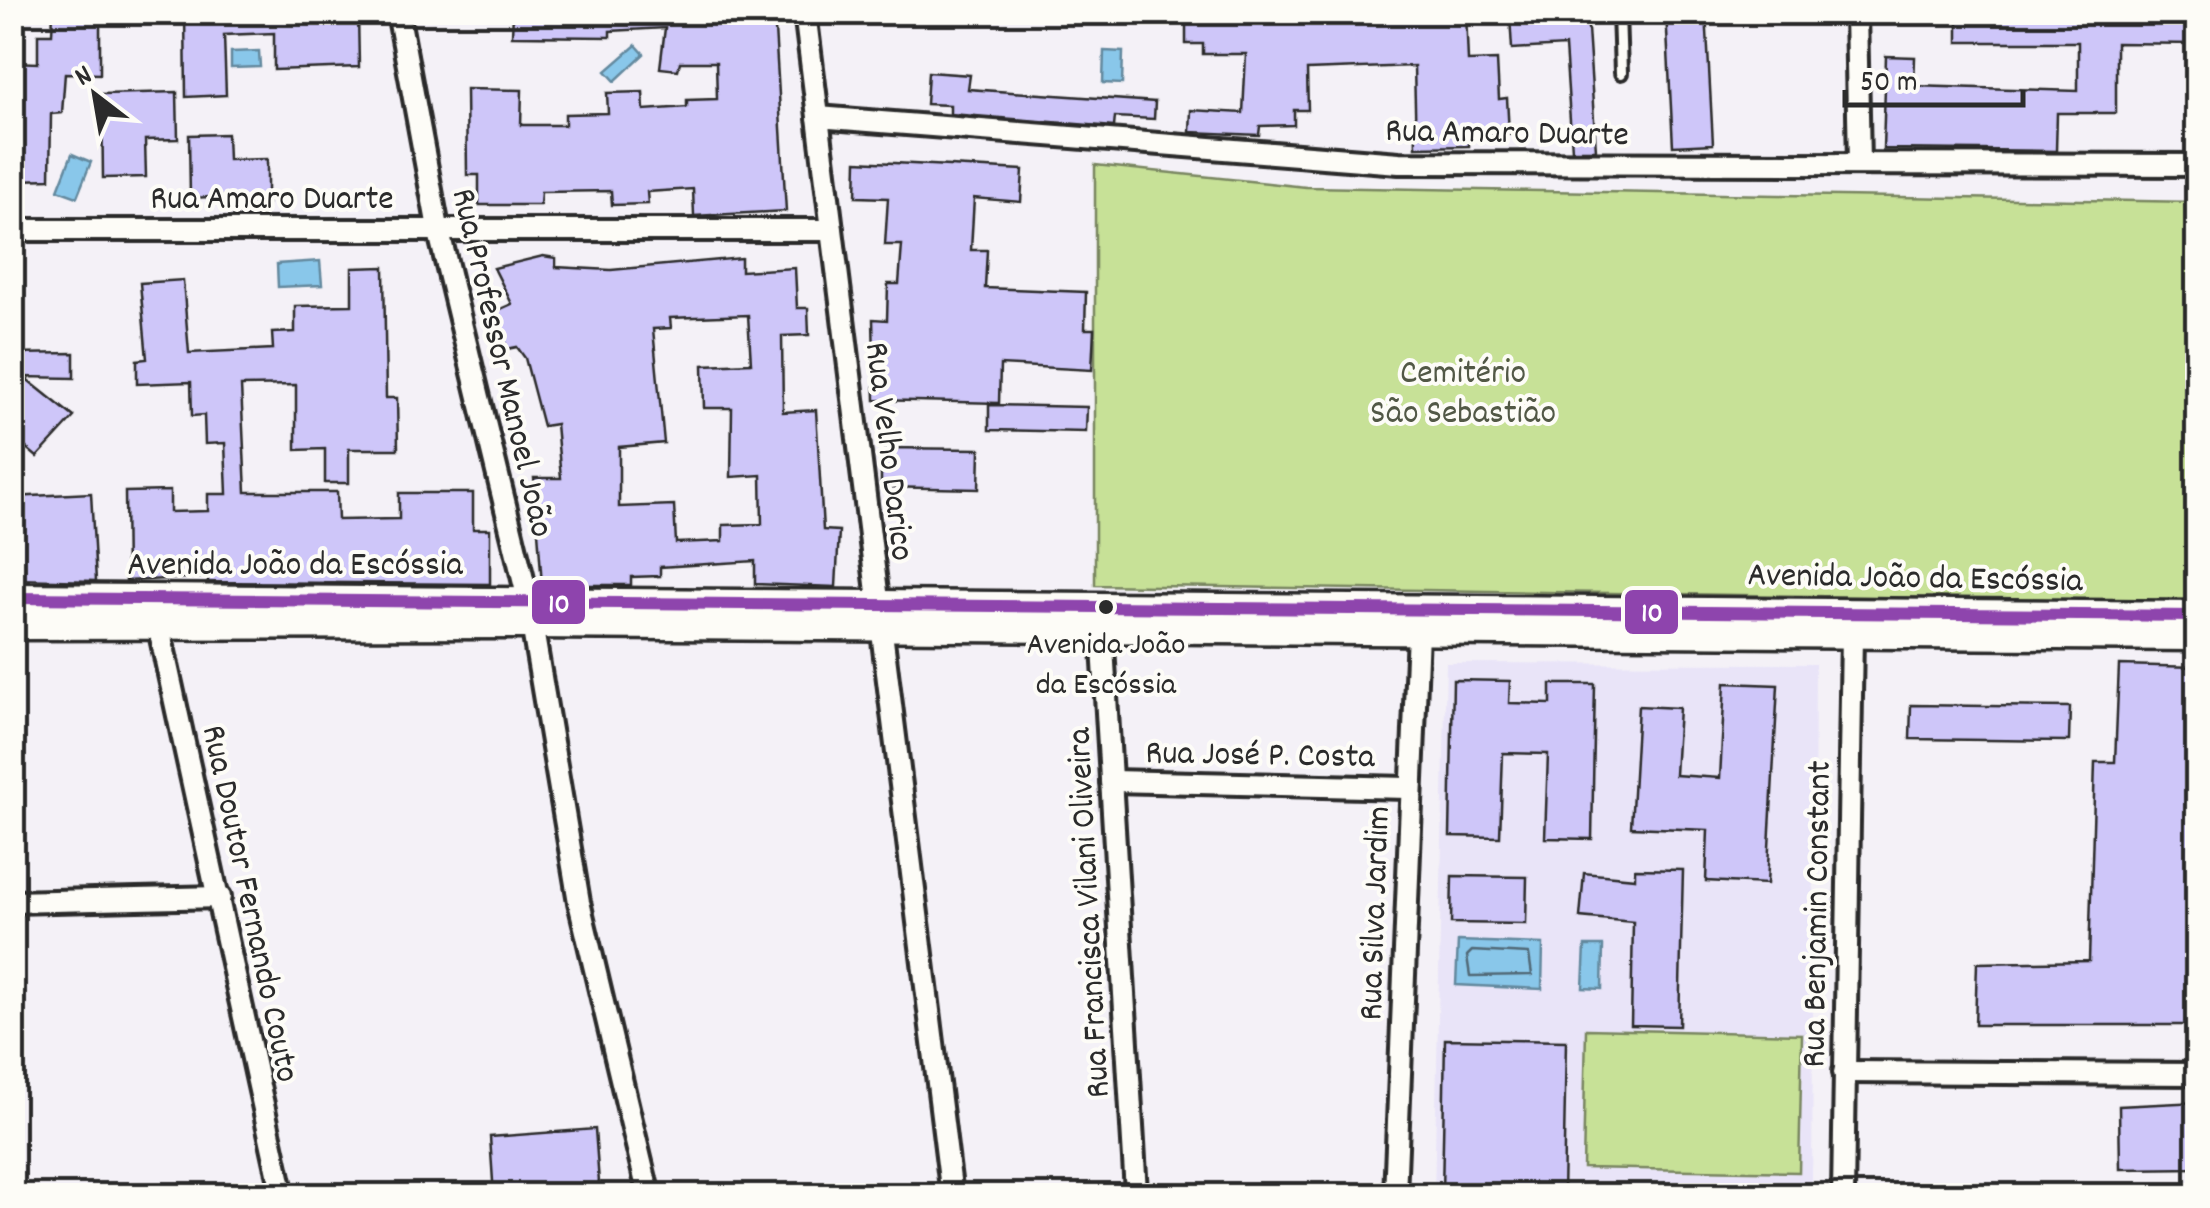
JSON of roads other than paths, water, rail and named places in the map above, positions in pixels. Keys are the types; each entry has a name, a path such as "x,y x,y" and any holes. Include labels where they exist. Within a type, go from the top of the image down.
{"main road":[{"name":"Avenida João da Escóssia","path":"12,598 880,617 2198,616"},
{"name":"Avenida João da Escóssia","path":"12,625 530,612"},
{"name":"Avenida João da Escóssia","path":"880,617 1102,630 2198,636"}],"street":[{"name":"Rua Professor Manoel João","path":"398,12 438,228 530,612 580,902 649,1196"},
{"name":"Rua Velho Darico","path":"805,12 952,1196"},
{"path":"1856,12 1859,164"},
{"name":"Rua Amaro Duarte","path":"818,117 1399,163 2198,165"},
{"name":"Rua Amaro Duarte","path":"12,230 832,230"},
{"name":"Rua Doutor Fernando Couto","path":"158,624 283,1196"},
{"name":"Rua Francisca Vilani Oliveira","path":"1102,630 1136,1192"},
{"name":"Rua Silva Jardim","path":"1395,1196 1408,788 1418,632"},
{"name":"Rua Benjamin Constant","path":"1843,1196 1852,634"},
{"name":"Rua José P. Costa","path":"1111,780 1408,788"},
{"path":"12,902 220,898"},
{"path":"1844,1072 2198,1074"}],"lane":[{"path":"1619,12 1621,73"}],"water":[{"path":"636,45 644,54 615,81 606,71"},
{"path":"259,51 260,67 231,68 231,52"},
{"path":"1104,51 1123,52 1122,84 1103,83"},
{"path":"72,154 91,162 77,197 58,190"},
{"path":"320,261 322,285 278,287 277,264"},
{"path":"1458,941 1543,944 1542,989 1456,985"},
{"path":"1585,946 1603,946 1602,989 1583,988"}],"place":[{"name":"Avenida João da Escóssia","path":"1106,607"}],"park label":[{"name":"Cemitério São Sebastião","path":"1463,390"}]}
